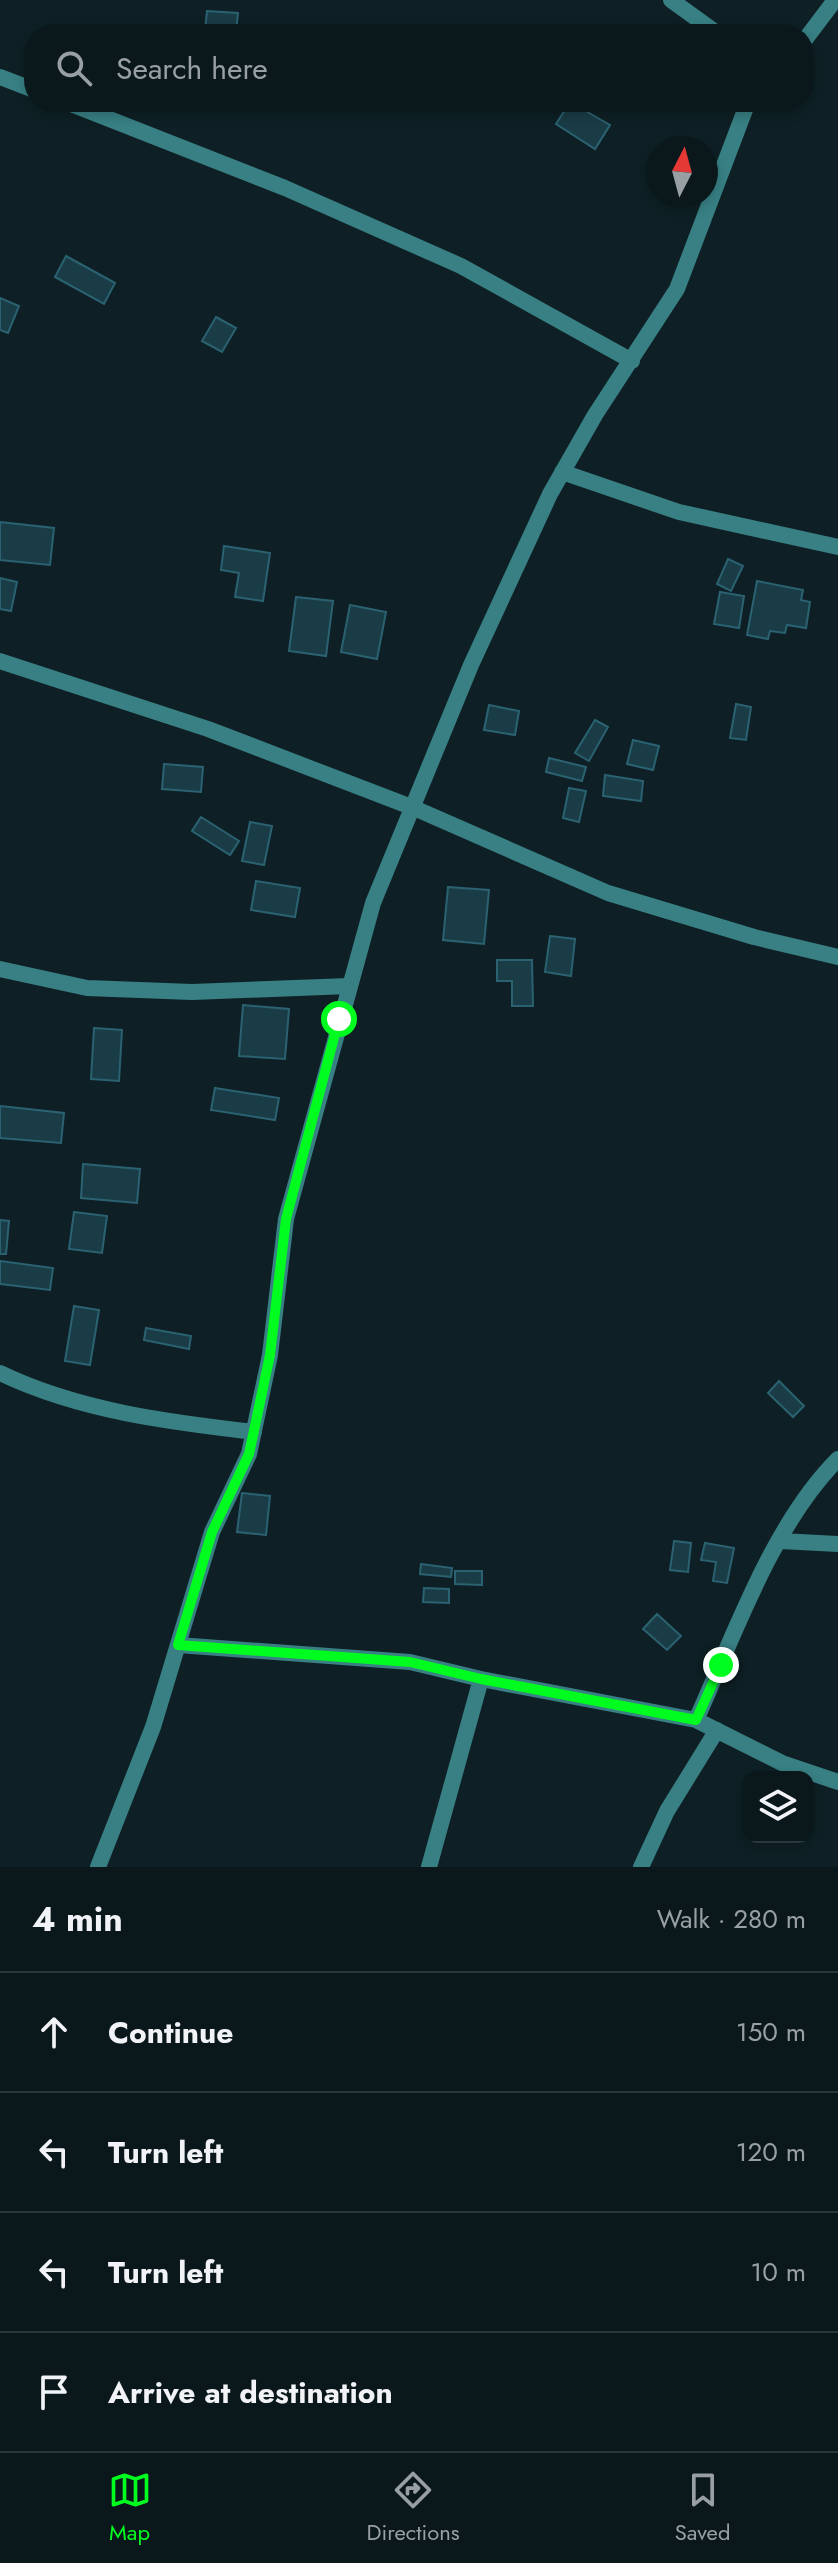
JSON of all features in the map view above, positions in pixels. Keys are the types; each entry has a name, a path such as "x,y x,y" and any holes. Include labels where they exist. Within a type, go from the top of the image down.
{"street":[{"path":"671,0 704,24"},
{"path":"814,28 835,0"},
{"path":"0,77 24,86"},
{"path":"91,112 285,188 461,266 632,361"},
{"path":"98,1867 153,1727 212,1532 249,1454 270,1355 286,1219 373,903 471,665 562,472 677,289 744,112"},
{"path":"562,472 679,512 838,547"},
{"path":"0,661 208,729 414,808 608,893 754,937 838,957"},
{"path":"0,969 87,988 192,992 349,986"},
{"path":"0,1373 38,1391 163,1421 254,1432"},
{"path":"696,1720 781,1541 812,1486 838,1459"},
{"path":"781,1541 838,1544"},
{"path":"178,1645 410,1662 481,1679 696,1720 782,1763 838,1782"},
{"path":"429,1867 481,1679"},
{"path":"641,1867 667,1811 717,1730"}],"building":[{"path":"207,11 238,13 237,24 206,24"},
{"path":"564,112 587,112 610,125 595,149 556,124"},
{"path":"66,256 115,283 104,304 55,277"},
{"path":"0,298 19,306 8,333 0,330"},
{"path":"216,317 236,328 222,352 202,341"},
{"path":"0,522 54,528 50,565 0,560"},
{"path":"224,546 270,553 263,601 235,597 239,573 221,570"},
{"path":"728,559 743,566 731,591 717,584"},
{"path":"0,578 17,582 11,611 0,609"},
{"path":"757,581 803,590 801,600 810,602 806,628 787,625 785,633 770,631 768,639 747,635"},
{"path":"720,592 744,596 739,628 714,624"},
{"path":"296,597 333,601 326,656 289,651"},
{"path":"350,605 386,612 377,659 341,652"},
{"path":"736,704 751,707 746,740 730,738"},
{"path":"489,705 519,711 515,735 484,730"},
{"path":"595,720 608,727 589,761 575,753"},
{"path":"633,740 659,746 653,770 627,764"},
{"path":"549,758 586,767 582,781 546,772"},
{"path":"164,764 203,767 201,792 162,789"},
{"path":"605,775 643,781 641,801 603,796"},
{"path":"569,788 586,791 579,822 563,818"},
{"path":"201,817 239,841 230,855 192,831"},
{"path":"250,822 272,826 264,865 242,861"},
{"path":"256,881 300,888 295,917 251,910"},
{"path":"448,887 489,890 484,944 443,940"},
{"path":"550,936 575,939 571,976 545,972"},
{"path":"497,960 532,960 533,1006 512,1006 512,981 497,981"},
{"path":"243,1005 289,1009 285,1059 239,1056"},
{"path":"94,1028 122,1030 119,1081 91,1079"},
{"path":"215,1088 279,1098 275,1120 211,1110"},
{"path":"0,1106 64,1113 61,1143 0,1138"},
{"path":"83,1164 140,1169 137,1203 81,1198"},
{"path":"74,1212 107,1216 102,1253 69,1249"},
{"path":"0,1220 9,1221 6,1254 0,1254"},
{"path":"0,1261 53,1268 50,1290 0,1284"},
{"path":"74,1306 99,1310 90,1365 65,1361"},
{"path":"146,1328 191,1336 189,1349 144,1340"},
{"path":"779,1381 804,1406 793,1417 768,1393"},
{"path":"242,1493 270,1496 266,1535 237,1532"},
{"path":"674,1541 691,1543 688,1572 670,1570"},
{"path":"705,1543 734,1548 727,1583 713,1581 716,1562 701,1560"},
{"path":"421,1564 452,1568 451,1577 420,1574"},
{"path":"455,1571 482,1571 482,1585 455,1584"},
{"path":"424,1588 449,1589 449,1603 423,1602"},
{"path":"657,1614 681,1636 667,1650 643,1629"}],"route":[{"path":"339,1019 306,1134 286,1219 270,1355 249,1454 212,1532 178,1645 410,1662 481,1679 696,1720 721,1665"}]}
